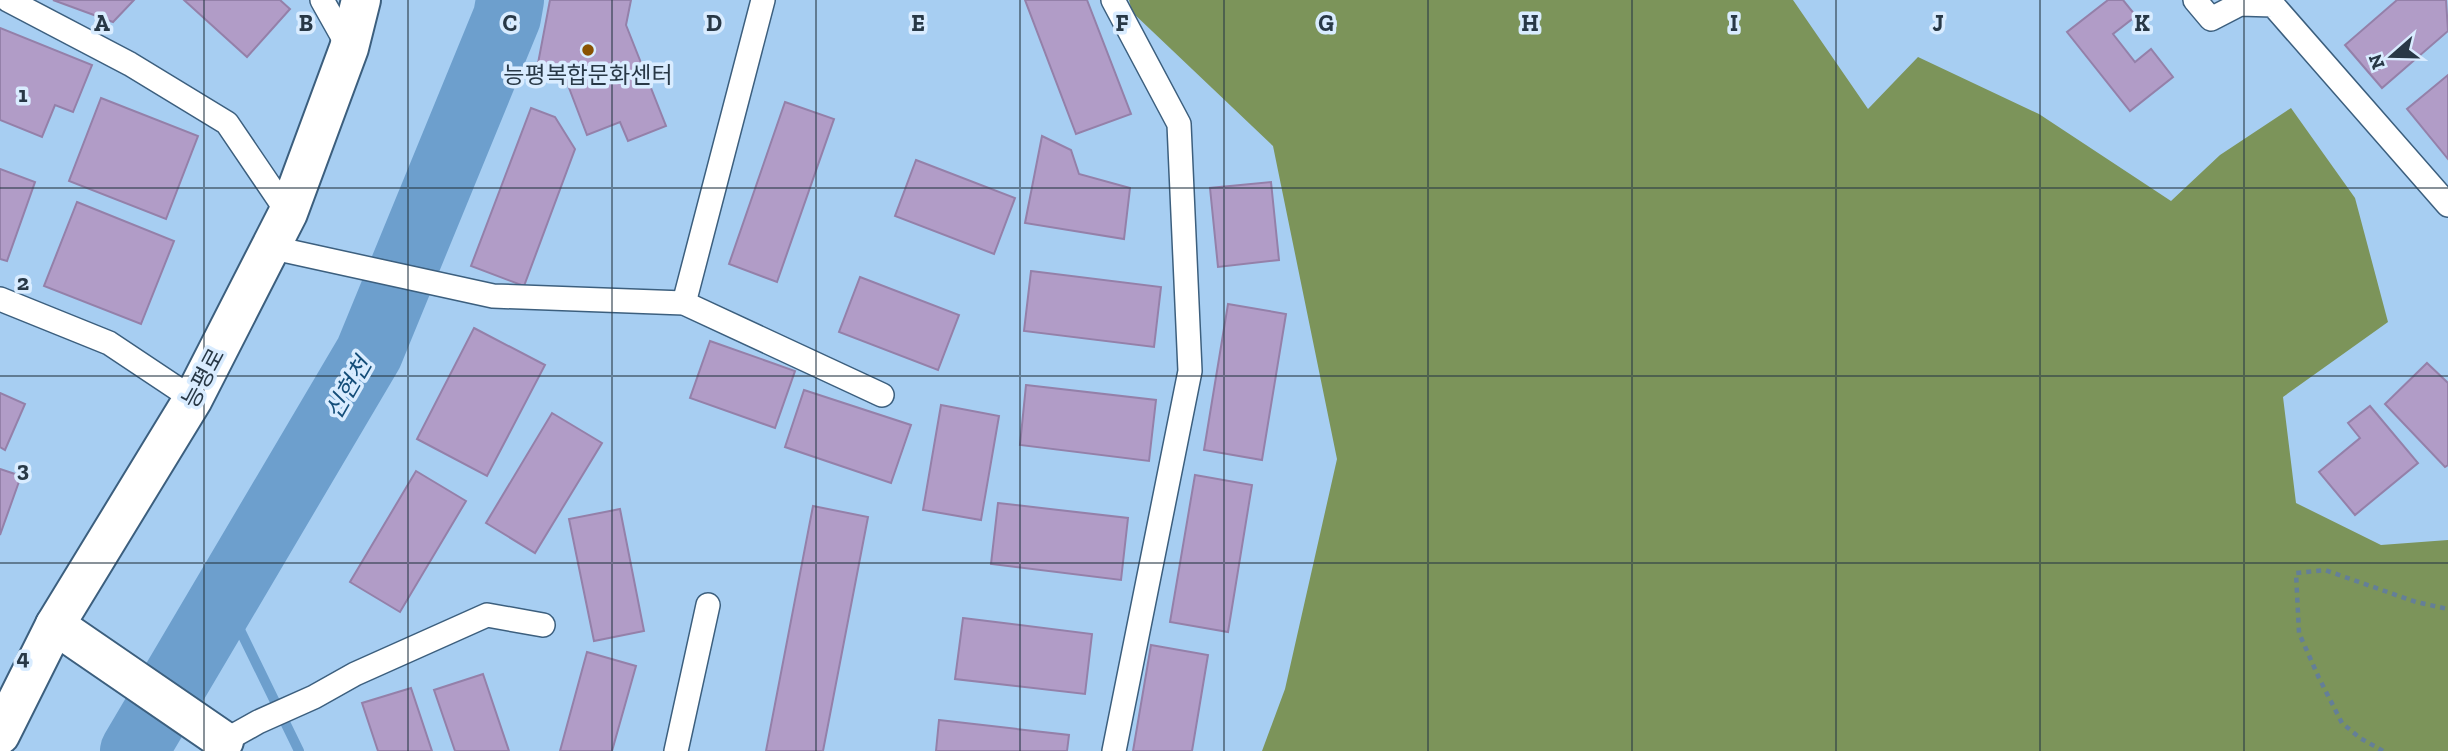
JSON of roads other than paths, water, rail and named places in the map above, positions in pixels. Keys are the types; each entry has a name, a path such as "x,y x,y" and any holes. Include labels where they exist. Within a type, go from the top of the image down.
{"main road":[{"name":"능평로","path":"0,735 55,625 193,399 281,236 349,48 361,0"},
{"path":"55,625 98,654 218,746"}],"lane":[{"path":"8,0 130,64 227,123 281,236 493,296 684,303 883,396"},
{"path":"322,0 349,48"},
{"path":"684,303 763,0"},
{"path":"1113,0 1179,124 1190,371 1114,751"},
{"path":"2195,0 2211,19 2240,4 2273,5 2448,205"},
{"path":"0,299 108,343 193,399"},
{"path":"676,751 708,605"},
{"path":"218,746 355,674 487,615 543,625"}],"waterway":[{"name":"신현천","path":"134,751 369,353 507,17 510,0"},
{"path":"227,594 241,632 299,751"}],"place":[{"name":"능평복합문화센터","path":"588,50"}]}
